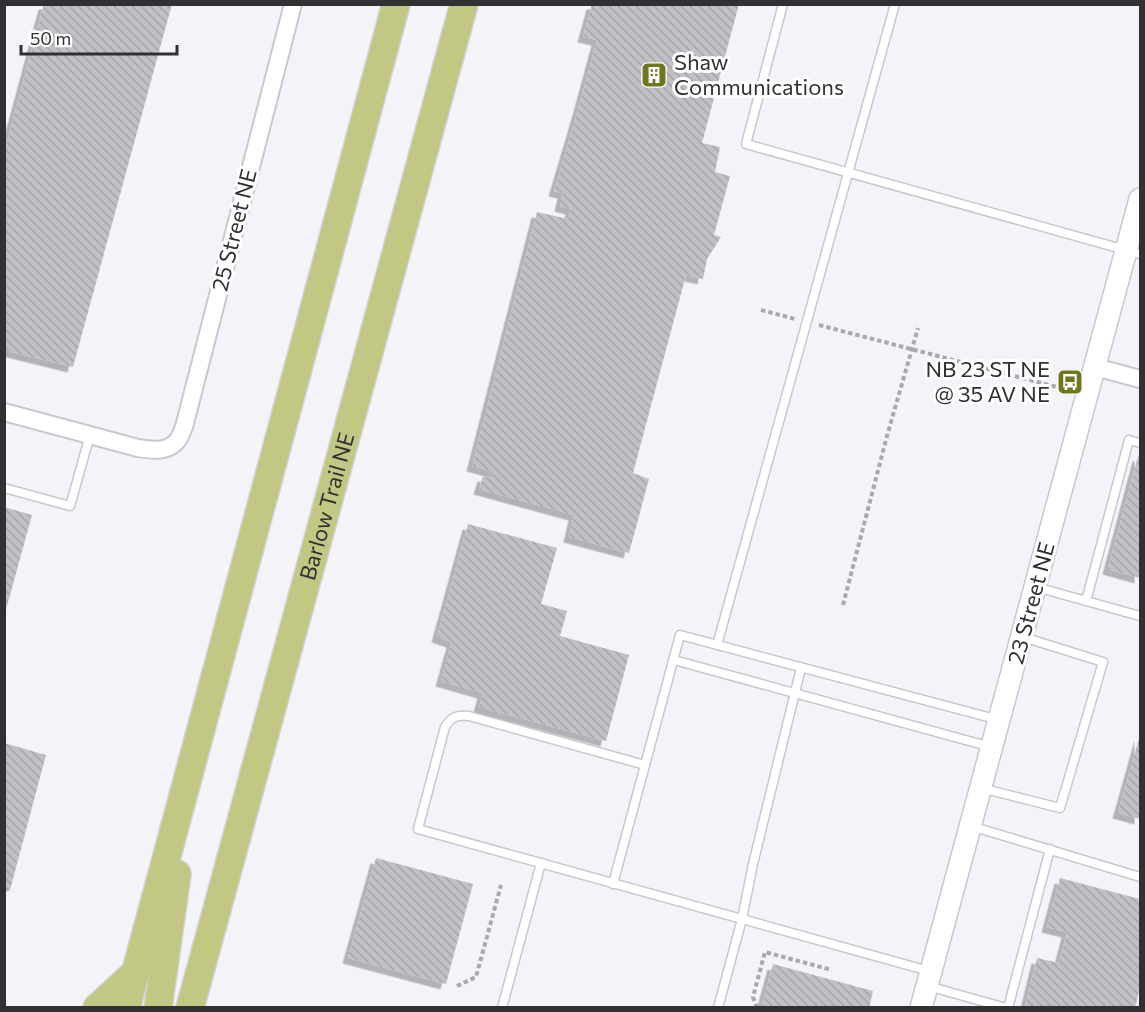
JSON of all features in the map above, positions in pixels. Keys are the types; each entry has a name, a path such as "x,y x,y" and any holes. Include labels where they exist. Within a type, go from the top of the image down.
{"main road":[{"path":"126,1008 396,4"},
{"name":"Barlow Trail NE","path":"194,1003 464,4"},
{"path":"158,1008 194,754"},
{"path":"97,1008 136,972"}],"street":[{"name":"25 Street NE","path":"90,435 152,450 166,449 178,441 184,427 293,4"},
{"name":"23 Street NE","path":"921,1008 1095,367 1134,252 1140,199"},
{"path":"1095,367 1140,379"},
{"path":"4,412 90,435"}],"lane":[{"path":"783,4 746,144 1134,252"},
{"path":"717,645 895,4"},
{"path":"4,488 70,506 90,435"},
{"path":"1086,601 1129,440 1140,443"},
{"path":"1036,587 1140,616"},
{"path":"613,884 680,635 999,720"},
{"path":"981,788 1060,808 1102,663 1022,637"},
{"path":"674,660 992,747"},
{"path":"718,1008 742,919 753,864 801,668"},
{"path":"645,765 469,716 450,718 445,726 418,829 742,919 929,978 1007,1008 1050,849"},
{"path":"971,825 1140,877"},
{"path":"502,1008 542,863"}],"path":[{"path":"762,310 1068,390"},
{"path":"843,605 918,328"},
{"path":"457,986 476,977 501,885"},
{"path":"757,1008 753,997 765,952 832,970"}],"building":[{"path":"44,4 172,4 73,367 4,350 4,153"},
{"path":"592,4 739,4 702,143 720,147 715,172 730,176 714,235 721,237 707,259 703,279 686,275 633,473 649,479 629,553 569,537 574,515 479,489 483,476 492,478 494,472 472,466 537,212 568,219 571,209 560,206 563,193 554,191 597,40 583,37"},
{"path":"1138,456 1140,456 1140,578 1108,569"},
{"path":"4,507 32,515 5,613 4,613"},
{"path":"468,524 557,548 541,604 567,611 560,636 629,655 606,741 479,707 483,693 441,681 452,642 437,637"},
{"path":"1140,735 1140,819 1118,813"},
{"path":"4,743 46,755 10,890 4,893"},
{"path":"376,858 473,884 446,984 348,958"},
{"path":"1060,878 1140,899 1140,987 1135,1008 1025,1007 1037,958 1059,963 1067,932 1047,927"},
{"path":"773,964 873,991 869,1008 761,1008"}],"place":[{"name":"Shaw Communications","path":"654,75"},
{"name":"NB 23 ST NE @ 35 AV NE","path":"1070,382"}]}
